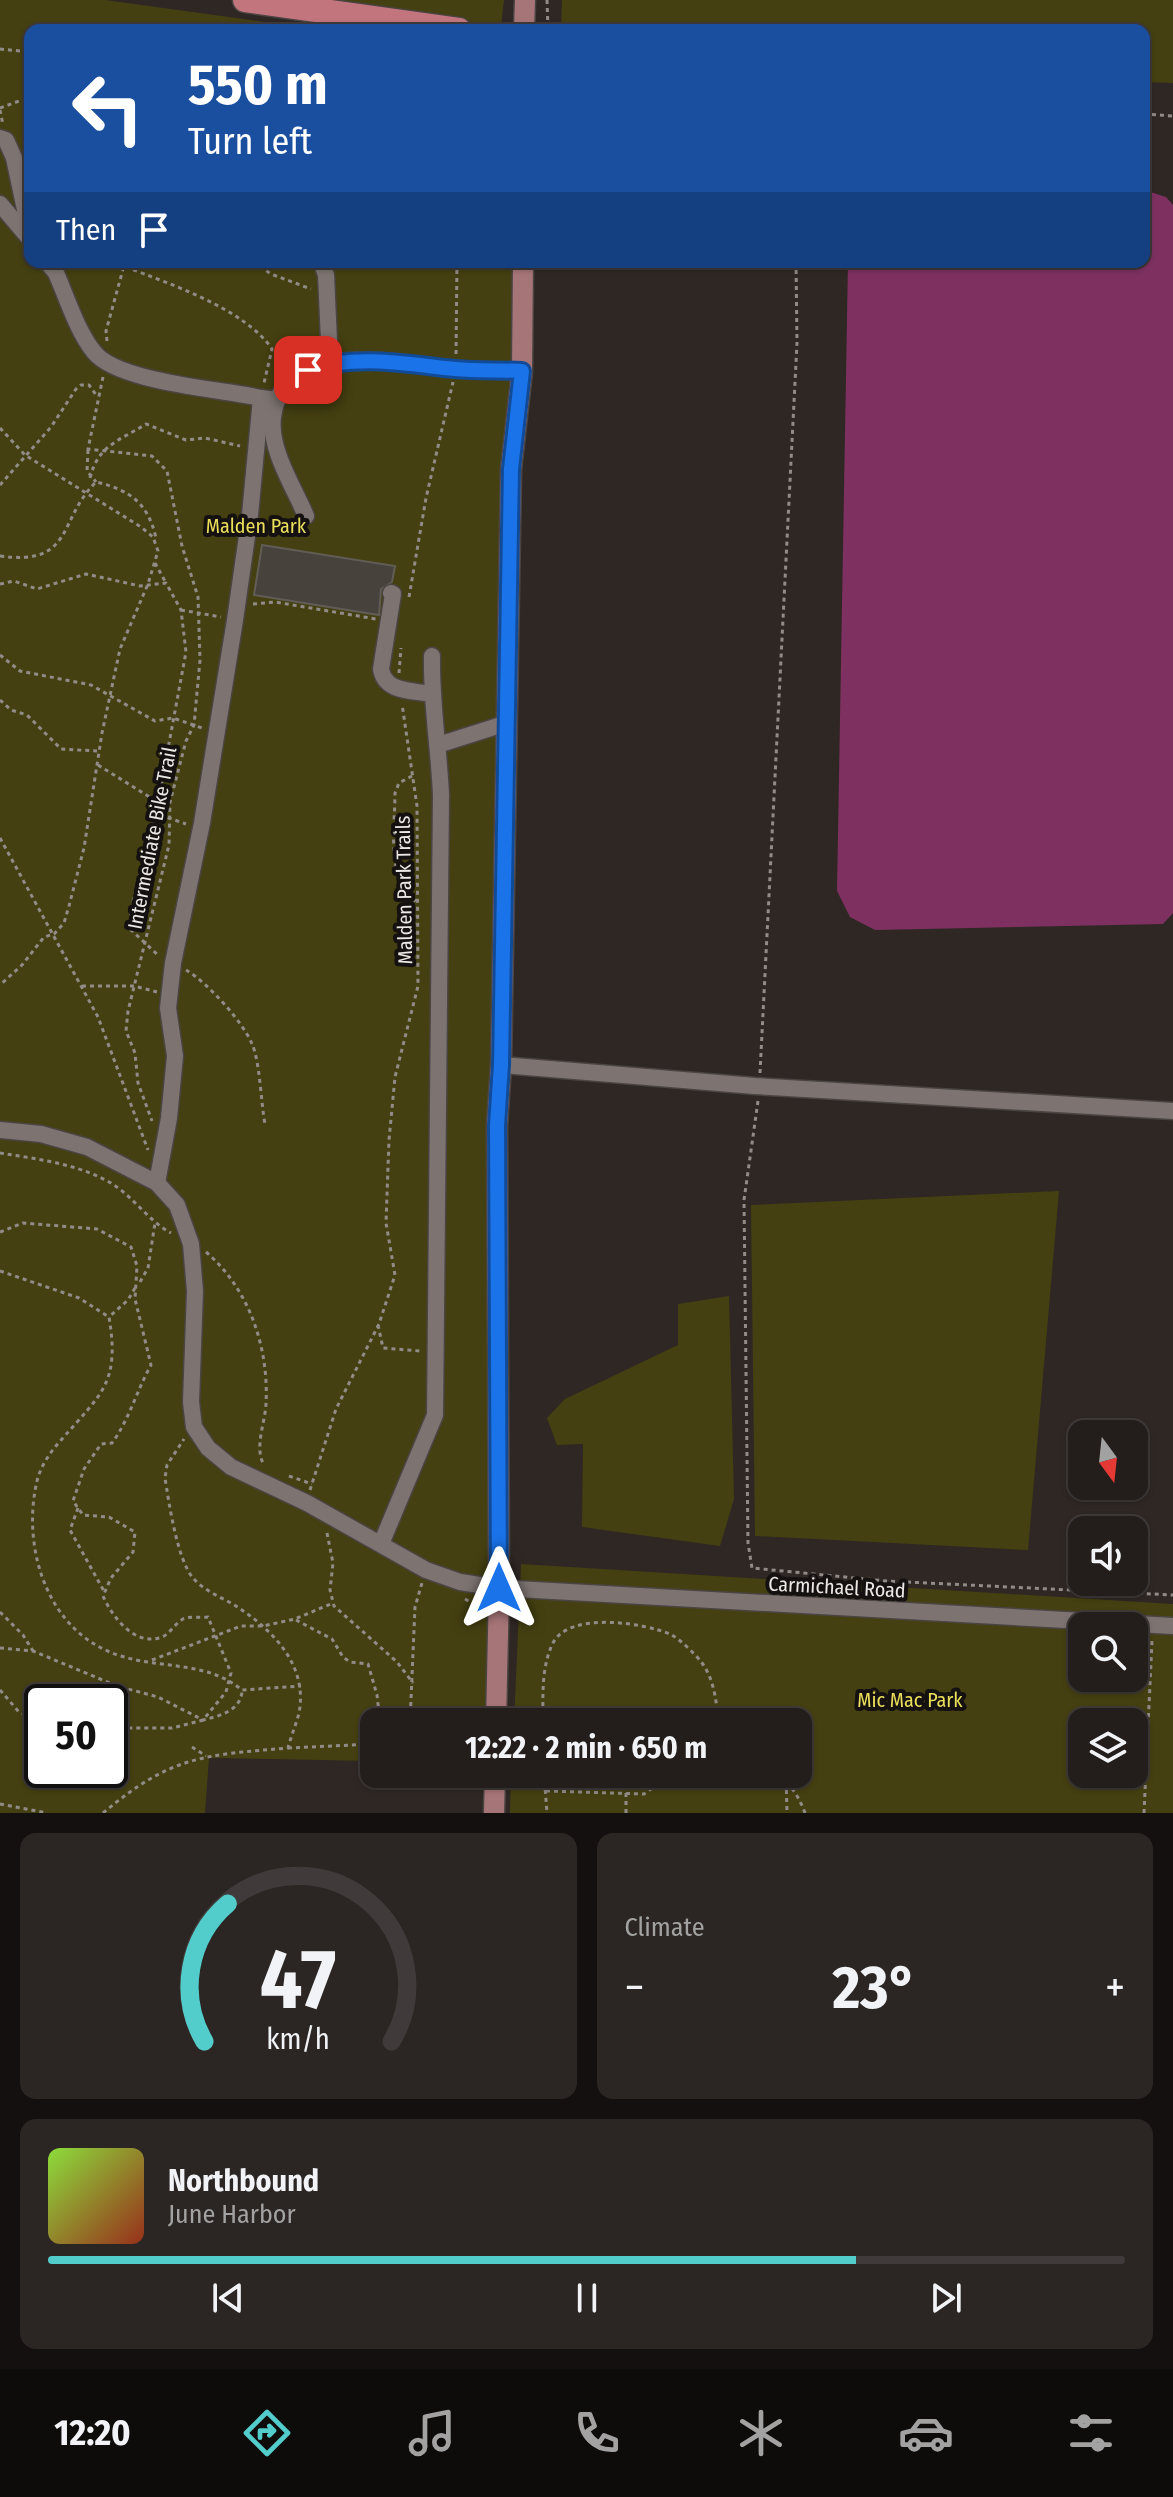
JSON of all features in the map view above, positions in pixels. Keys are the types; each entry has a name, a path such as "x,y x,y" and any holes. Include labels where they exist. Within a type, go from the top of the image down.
{"highway":[{"path":"245,0 416,24"}],"main road":[{"path":"524,24 525,0"},
{"path":"496,1708 499,1588 497,1125 501,1065 511,469 522,371 523,268"},
{"path":"494,1813 495,1788"}],"lane":[{"path":"0,138 6,140 14,158 24,205"},
{"path":"0,204 24,233"},
{"path":"52,268 93,351 106,364 150,378 269,399"},
{"path":"323,268 330,363"},
{"path":"157,1183 169,1118 175,1056 170,995 173,963 217,735 256,447 269,399 308,370 330,363 360,361 522,371"},
{"path":"269,399 276,446 306,516"},
{"path":"391,593 381,669 386,684 431,694"},
{"path":"381,1544 435,1415 441,795 431,694 432,656"},
{"path":"438,745 507,723"},
{"path":"501,1065 760,1086 1173,1111"},
{"path":"0,1130 66,1140 157,1183 177,1205 191,1244 195,1291 191,1402 194,1427"},
{"name":"Carmichael Road","path":"194,1427 208,1448 231,1467 307,1503 426,1570 460,1582 499,1588 1173,1626"}],"path":[{"path":"547,0 548,24"},
{"path":"0,49 24,51"},
{"path":"0,108 24,99"},
{"path":"1150,114 1173,116"},
{"path":"0,985 22,965 44,937 54,934 64,923 84,848 99,751 120,649 155,563 157,544 151,517 138,500 90,478 86,464 106,364 106,331 124,268"},
{"path":"132,268 210,300 265,339 272,349 269,399"},
{"path":"262,268 311,289 327,302"},
{"path":"408,603 426,498 456,369 457,268"},
{"path":"796,268 797,343 760,1086 744,1200 748,1543 752,1568 886,1581 1173,1595"},
{"path":"0,485 81,385 94,389 98,399"},
{"path":"90,478 95,459 102,451 146,424 186,440 205,438 256,447"},
{"path":"0,428 25,455 141,527 157,544"},
{"name":"Intermediate Bike Trail","path":"88,449 152,456 167,471 182,546 196,584 200,660 194,725 186,741 170,802 169,845 126,1031 135,1053 138,1083 145,1095 160,1156"},
{"path":"0,556 29,560 49,551 66,534 86,493 96,482"},
{"path":"79,489 90,487"},
{"path":"155,563 181,610 186,652 157,808 131,909 130,929 146,946 201,978 253,1044 265,1124"},
{"path":"0,584 14,581 37,589 86,574 140,586 166,583"},
{"path":"181,610 236,612 275,602 389,622"},
{"name":"Malden Park Trails","path":"307,1503 336,1409 378,1325 395,1275 386,1223 389,1140 395,1077 418,986 417,817 399,688 403,634"},
{"path":"0,655 20,671 91,685 155,721 173,718 217,735"},
{"path":"0,700 11,710 27,715 61,749 99,751"},
{"path":"97,765 148,796 169,818"},
{"path":"412,776 399,783 395,793 394,868 409,896 418,904"},
{"path":"0,838 98,1017 147,1150 160,1156"},
{"path":"82,986 134,986 170,995"},
{"path":"0,1232 23,1223 97,1229 131,1247 138,1285 135,1299 151,1365 136,1391 120,1432 112,1443 101,1444 84,1469 73,1501 83,1515 109,1517 135,1532 133,1552 111,1578 105,1593"},
{"path":"109,1317 128,1300 148,1268 155,1223"},
{"path":"0,1271 79,1298 109,1317"},
{"path":"109,1317 113,1362 108,1381 99,1398 55,1447 37,1479 34,1506 37,1565 42,1583 57,1608 77,1629 119,1656 203,1669 230,1680 242,1690 301,1686"},
{"path":"378,1325 383,1348 437,1352"},
{"path":"194,1427 167,1465 165,1478 186,1565 193,1578 208,1590 263,1626 295,1665 301,1686 300,1710 288,1748"},
{"path":"78,1508 70,1530 105,1593 110,1611 133,1634 148,1639 162,1638 184,1619 208,1617 231,1673 226,1692 203,1720"},
{"path":"325,1526 333,1563 330,1590 333,1603 397,1662 413,1683"},
{"path":"411,1708 415,1607 426,1570"},
{"path":"149,1661 241,1626 263,1626 295,1619 333,1603"},
{"path":"0,1612 23,1635 33,1651"},
{"path":"295,1619 332,1639 343,1657 350,1662 368,1664 378,1708"},
{"path":"543,1708 543,1681 555,1640 571,1628 604,1623 640,1625 676,1638 705,1666 716,1708"},
{"path":"1144,1813 1153,1625"},
{"path":"0,1648 33,1651 117,1686 158,1697 203,1720"},
{"path":"0,1690 24,1714"},
{"path":"128,1728 172,1728 203,1720 235,1708 242,1698 242,1690"},
{"path":"103,1813 150,1777 206,1756 360,1745"},
{"path":"192,1747 206,1756"},
{"path":"546,1788 547,1813"},
{"path":"626,1788 626,1813"},
{"path":"546,1791 644,1794 653,1788"},
{"path":"786,1788 787,1813"},
{"path":"791,1788 799,1797 805,1813"},
{"path":"0,1804 47,1813"}],"green space":[{"name":"Malden Park","path":"0,0 105,0 279,24 24,24 24,268 514,268 496,1708 360,1708 360,1761 209,1758 205,1813 0,1813"},
{"path":"314,0 504,0 501,24"},
{"path":"562,0 1173,0 1173,83 1150,82 1150,24 561,24"},
{"path":"1059,1191 1028,1550 755,1536 751,1205"},
{"path":"729,1296 734,1499 720,1546 582,1527 583,1444 557,1445 547,1418 565,1399 678,1345 678,1304"},
{"name":"Mic Mac Park","path":"521,1564 1173,1604 1173,1813 510,1813 511,1788 812,1788 812,1708 515,1708"}],"shaded area":[{"path":"1150,192 1166,197 1173,205 1173,913 1163,924 875,930 850,917 837,891 848,268 1150,268"}],"building":[{"path":"262,545 395,566 392,582 381,589 379,615 254,595"}],"route":[{"path":"308,370 334,362 360,361 522,371 511,469 501,1065 497,1125 499,1588"}]}
